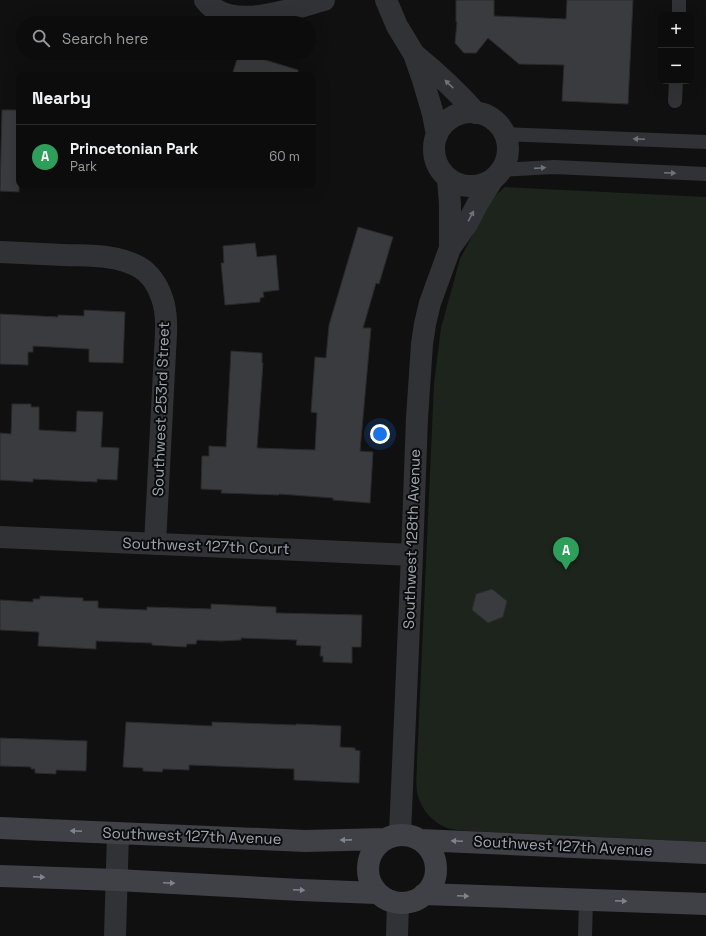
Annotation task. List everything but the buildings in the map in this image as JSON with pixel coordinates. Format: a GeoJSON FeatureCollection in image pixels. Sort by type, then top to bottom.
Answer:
{"type":"FeatureCollection","features":[{"type":"Feature","properties":{"kind":"street"},"geometry":{"type":"LineString","coordinates":[[265,16],[324,0]]}},
{"type":"Feature","properties":{"kind":"street"},"geometry":{"type":"LineString","coordinates":[[386,0],[397,26],[414,54],[433,114],[437,135]]}},
{"type":"Feature","properties":{"kind":"street"},"geometry":{"type":"LineString","coordinates":[[208,3],[220,13],[233,16]]}},
{"type":"Feature","properties":{"kind":"street"},"geometry":{"type":"LineString","coordinates":[[414,54],[437,73],[476,113]]}},
{"type":"Feature","properties":{"kind":"street"},"geometry":{"type":"LineString","coordinates":[[464,113],[476,113],[488,116],[497,124],[504,134],[508,149],[505,164],[497,175],[482,184],[470,186],[459,184],[448,179],[440,170],[435,159],[434,147],[437,135],[443,124],[453,117],[464,113]]}},
{"type":"Feature","properties":{"kind":"street","name":"Southwest 128th Avenue"},"geometry":{"type":"LineString","coordinates":[[402,838],[417,418],[422,344],[430,304],[450,248],[467,224],[478,203],[497,175]]}},
{"type":"Feature","properties":{"kind":"street","name":"Southwest 128th Avenue"},"geometry":{"type":"LineString","coordinates":[[448,179],[450,204],[450,248]]}},
{"type":"Feature","properties":{"kind":"street","name":"Southwest 253rd Street"},"geometry":{"type":"LineString","coordinates":[[0,252],[94,256],[118,259],[139,267],[145,271],[158,287],[165,308],[166,325],[155,544]]}},
{"type":"Feature","properties":{"kind":"street","name":"Southwest 127th Court"},"geometry":{"type":"LineString","coordinates":[[0,537],[412,554]]}},
{"type":"Feature","properties":{"kind":"street","name":"Southwest 127th Avenue"},"geometry":{"type":"LineString","coordinates":[[0,828],[305,841],[402,838],[706,854]]}},
{"type":"Feature","properties":{"kind":"street"},"geometry":{"type":"LineString","coordinates":[[115,936],[118,833]]}},
{"type":"Feature","properties":{"kind":"street"},"geometry":{"type":"LineString","coordinates":[[402,838],[428,846],[433,855],[436,866],[435,877],[431,886],[424,894],[415,900],[405,903],[398,903],[384,898],[376,893],[370,882],[368,870],[369,860],[373,850],[380,842],[402,838]]}},
{"type":"Feature","properties":{"kind":"street"},"geometry":{"type":"LineString","coordinates":[[0,876],[117,880],[376,893]]}},
{"type":"Feature","properties":{"kind":"street"},"geometry":{"type":"LineString","coordinates":[[424,894],[706,904]]}},
{"type":"Feature","properties":{"kind":"street"},"geometry":{"type":"LineString","coordinates":[[397,936],[398,903]]}},
{"type":"Feature","properties":{"kind":"lane"},"geometry":{"type":"LineString","coordinates":[[679,0],[679,12]]}},
{"type":"Feature","properties":{"kind":"lane"},"geometry":{"type":"LineString","coordinates":[[675,101],[676,84]]}},
{"type":"Feature","properties":{"kind":"lane"},"geometry":{"type":"LineString","coordinates":[[504,134],[706,142]]}},
{"type":"Feature","properties":{"kind":"lane"},"geometry":{"type":"LineString","coordinates":[[497,175],[554,167],[706,174]]}},
{"type":"Feature","properties":{"kind":"lane"},"geometry":{"type":"LineString","coordinates":[[585,936],[586,900]]}},
{"type":"Feature","properties":{"kind":"shaded area"},"geometry":{"type":"Polygon","coordinates":[[[505,187],[706,197],[706,842],[452,829],[437,823],[425,811],[418,796],[416,784],[434,384],[441,328],[460,259],[489,204],[505,187]]]}},
{"type":"Feature","properties":{"kind":"place","name":"Princetonian Park"},"geometry":{"type":"Point","coordinates":[566,570]}}]}
